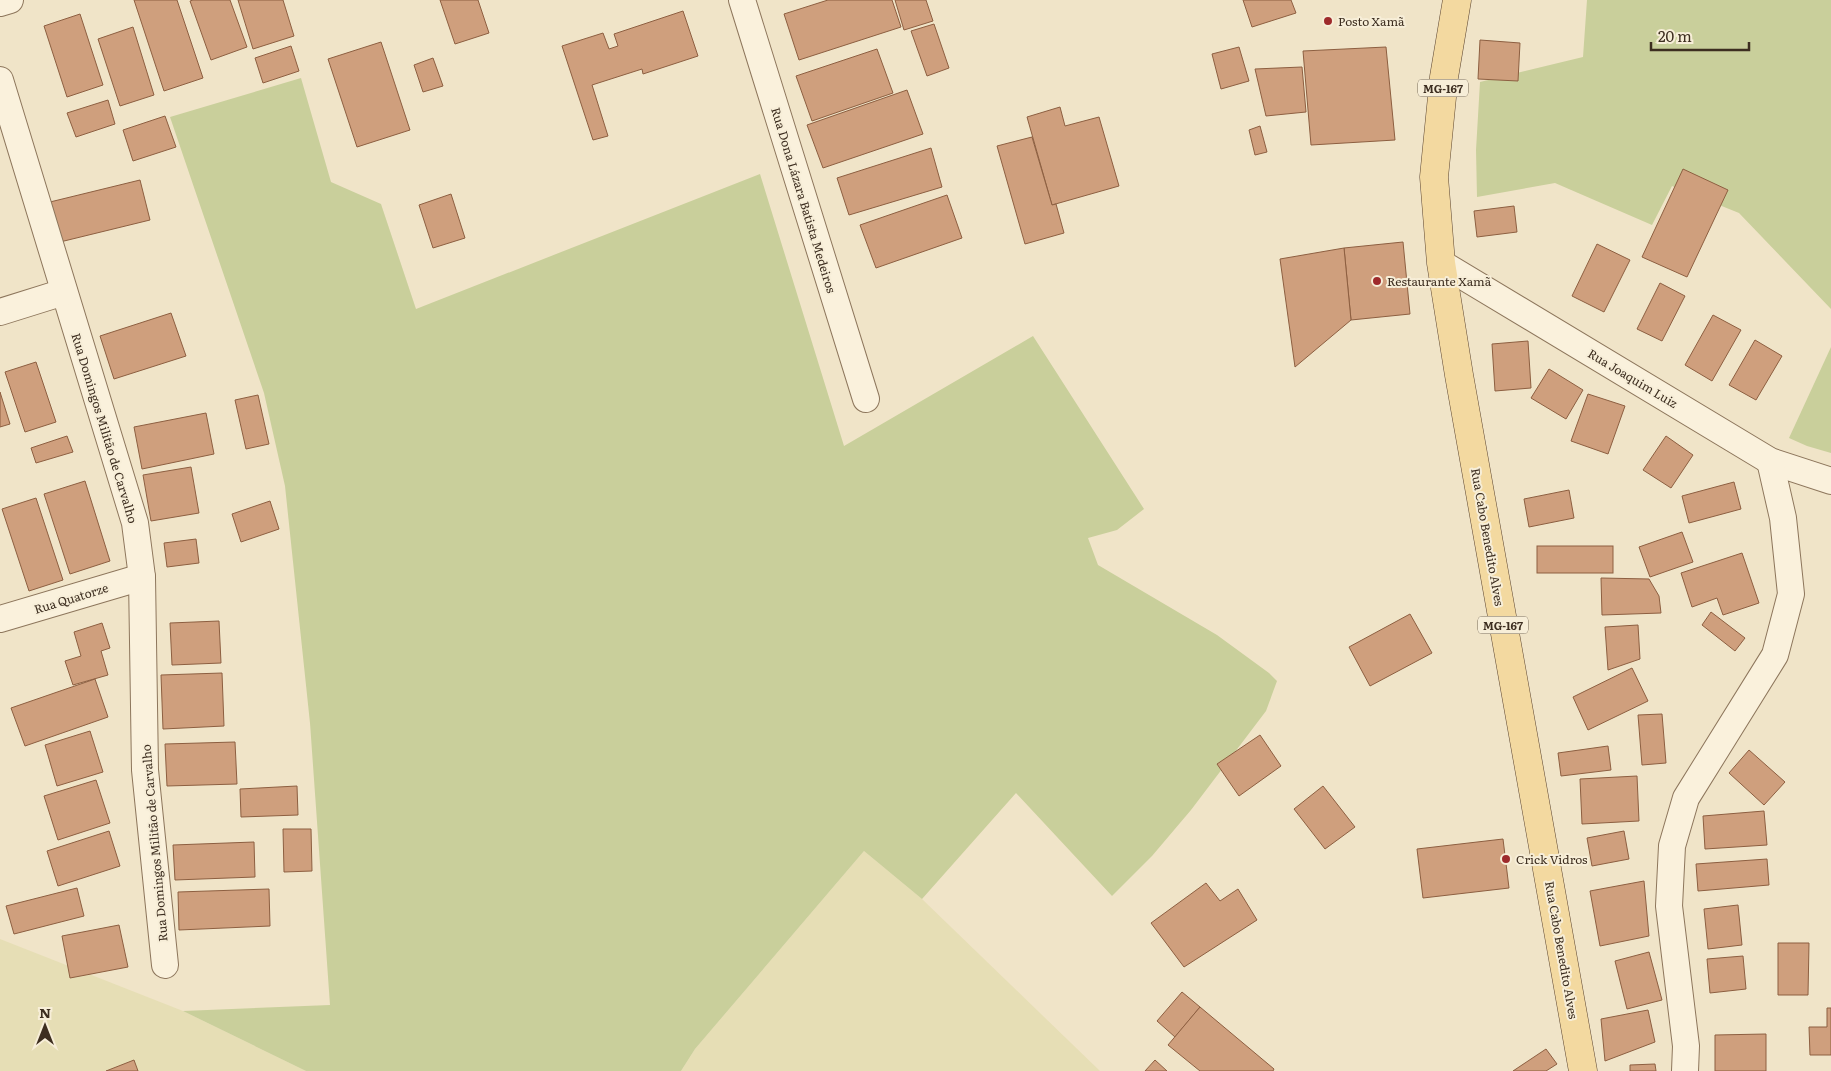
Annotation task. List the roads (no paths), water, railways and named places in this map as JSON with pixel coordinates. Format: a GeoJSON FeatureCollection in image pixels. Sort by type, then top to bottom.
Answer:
{"type":"FeatureCollection","features":[{"type":"Feature","properties":{"kind":"main road","name":"Rua Cabo Benedito Alves"},"geometry":{"type":"LineString","coordinates":[[1457,0],[1444,77],[1434,176],[1441,263],[1459,375],[1584,1071]]}},
{"type":"Feature","properties":{"kind":"street"},"geometry":{"type":"LineString","coordinates":[[0,3],[10,0]]}},
{"type":"Feature","properties":{"kind":"street","name":"Rua Dona Lázara Batista Medeiros"},"geometry":{"type":"LineString","coordinates":[[742,0],[866,399]]}},
{"type":"Feature","properties":{"kind":"street","name":"Rua Domingos Militão de Carvalho"},"geometry":{"type":"LineString","coordinates":[[0,80],[135,523],[142,577],[145,770],[165,965]]}},
{"type":"Feature","properties":{"kind":"street","name":"Rua Joaquim Luiz"},"geometry":{"type":"LineString","coordinates":[[1441,263],[1770,461],[1831,481]]}},
{"type":"Feature","properties":{"kind":"street"},"geometry":{"type":"LineString","coordinates":[[0,312],[64,292]]}},
{"type":"Feature","properties":{"kind":"street"},"geometry":{"type":"LineString","coordinates":[[1684,1071],[1686,1046],[1669,906],[1672,846],[1686,798],[1775,655],[1791,594],[1783,518],[1770,461]]}},
{"type":"Feature","properties":{"kind":"street","name":"Rua Quatorze"},"geometry":{"type":"LineString","coordinates":[[0,619],[142,577]]}},
{"type":"Feature","properties":{"kind":"place","name":"Posto Xamã"},"geometry":{"type":"Point","coordinates":[1328,21]}},
{"type":"Feature","properties":{"kind":"place","name":"Restaurante Xamã"},"geometry":{"type":"Point","coordinates":[1377,281]}},
{"type":"Feature","properties":{"kind":"place","name":"Crick Vidros"},"geometry":{"type":"Point","coordinates":[1506,859]}}]}
